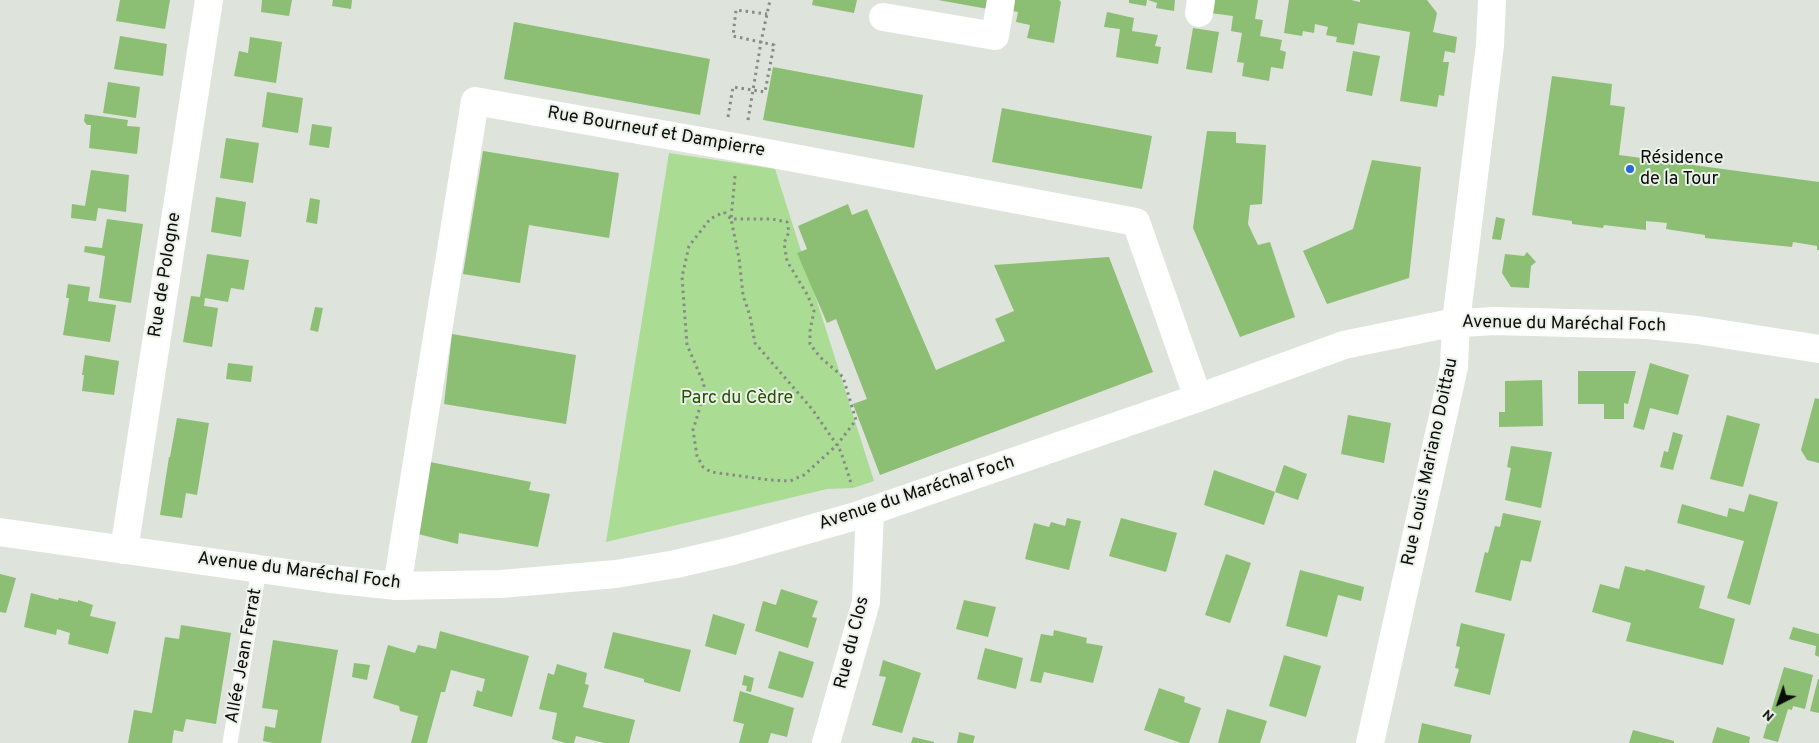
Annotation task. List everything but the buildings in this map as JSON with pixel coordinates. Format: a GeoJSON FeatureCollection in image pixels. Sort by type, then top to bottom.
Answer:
{"type":"FeatureCollection","features":[{"type":"Feature","properties":{"kind":"street","name":"Rue de Pologne"},"geometry":{"type":"LineString","coordinates":[[124,550],[209,0]]}},
{"type":"Feature","properties":{"kind":"street"},"geometry":{"type":"LineString","coordinates":[[884,17],[995,36],[1001,0]]}},
{"type":"Feature","properties":{"kind":"street","name":"Rue Louis Mariano Doittau"},"geometry":{"type":"LineString","coordinates":[[1370,743],[1454,367],[1456,322],[1490,44],[1492,0]]}},
{"type":"Feature","properties":{"kind":"street","name":"Rue Bourneuf et Dampierre"},"geometry":{"type":"LineString","coordinates":[[397,586],[475,101],[746,138],[1136,222],[1198,398]]}},
{"type":"Feature","properties":{"kind":"street","name":"Avenue du Maréchal Foch"},"geometry":{"type":"LineString","coordinates":[[0,532],[330,580],[397,586],[502,584],[616,574],[676,564],[732,551],[863,513],[1198,398],[1344,345],[1456,322],[1494,321],[1648,325],[1819,349]]}},
{"type":"Feature","properties":{"kind":"street","name":"Rue du Clos"},"geometry":{"type":"LineString","coordinates":[[826,743],[866,602],[863,513]]}},
{"type":"Feature","properties":{"kind":"lane","name":"Allée Jean Ferrat"},"geometry":{"type":"LineString","coordinates":[[230,743],[260,569]]}},
{"type":"Feature","properties":{"kind":"path"},"geometry":{"type":"LineString","coordinates":[[770,0],[760,42],[746,138],[735,174],[731,219],[739,258],[743,295],[750,316],[755,343],[812,409],[837,445],[863,513]]}},
{"type":"Feature","properties":{"kind":"path"},"geometry":{"type":"LineString","coordinates":[[746,138],[727,122],[733,87],[765,92],[774,45],[733,36],[736,10],[767,14]]}},
{"type":"Feature","properties":{"kind":"path"},"geometry":{"type":"LineString","coordinates":[[724,212],[731,219],[771,219],[787,222],[789,232],[784,243],[787,261],[808,296],[814,312],[810,331],[810,344],[820,357],[842,377],[856,420],[837,445],[804,475],[790,481],[711,472],[703,467],[697,456],[692,430],[703,397],[704,384],[687,345],[682,276],[689,246],[710,219],[724,212]]}},
{"type":"Feature","properties":{"kind":"green space","name":"Parc du Cèdre"},"geometry":{"type":"Polygon","coordinates":[[[669,153],[775,169],[874,481],[853,488],[827,489],[606,542],[669,153]]]}},
{"type":"Feature","properties":{"kind":"place","name":"Résidence de la Tour"},"geometry":{"type":"Point","coordinates":[1630,169]}}]}
